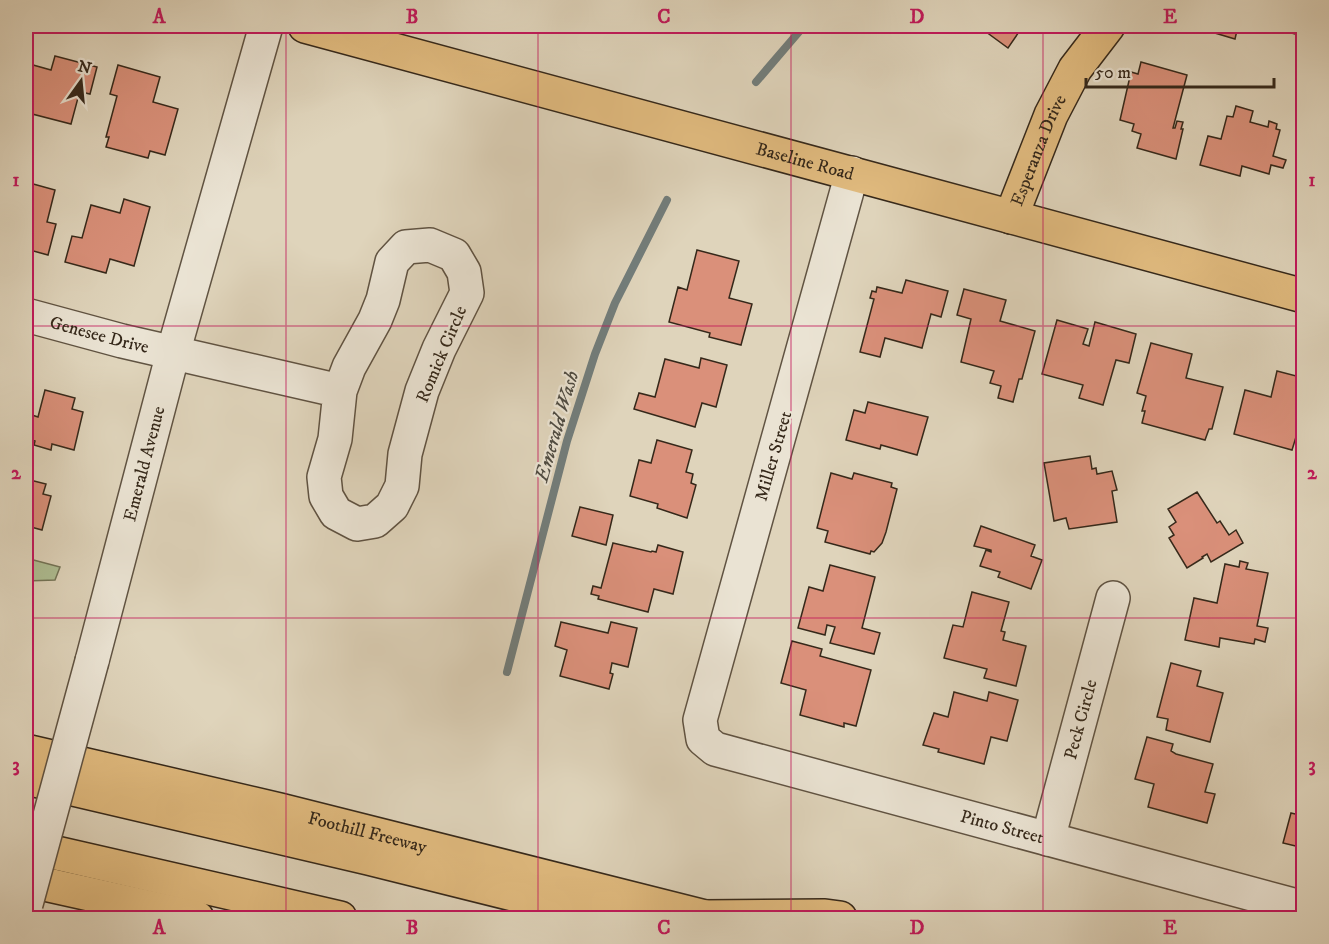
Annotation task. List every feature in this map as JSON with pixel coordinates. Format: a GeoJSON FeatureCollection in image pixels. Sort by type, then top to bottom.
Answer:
{"type":"FeatureCollection","features":[{"type":"Feature","properties":{"kind":"main road","name":"Baseline Road"},"geometry":{"type":"LineString","coordinates":[[304,26],[1304,296]]}},
{"type":"Feature","properties":{"kind":"main road","name":"Esperanza Drive"},"geometry":{"type":"LineString","coordinates":[[1011,217],[1051,115],[1075,69],[1108,26]]}},
{"type":"Feature","properties":{"kind":"main road","name":"Foothill Freeway"},"geometry":{"type":"LineString","coordinates":[[26,751],[280,810],[706,918],[825,915],[840,918]]}},
{"type":"Feature","properties":{"kind":"main road"},"geometry":{"type":"LineString","coordinates":[[26,778],[368,858],[609,918]]}},
{"type":"Feature","properties":{"kind":"main road"},"geometry":{"type":"LineString","coordinates":[[26,846],[340,918]]}},
{"type":"Feature","properties":{"kind":"main road"},"geometry":{"type":"LineString","coordinates":[[26,880],[197,918]]}},
{"type":"Feature","properties":{"kind":"street","name":"Emerald Avenue"},"geometry":{"type":"LineString","coordinates":[[26,904],[173,353],[266,26]]}},
{"type":"Feature","properties":{"kind":"street","name":"Miller Street"},"geometry":{"type":"LineString","coordinates":[[702,739],[700,720],[852,173]]}},
{"type":"Feature","properties":{"kind":"street","name":"Romick Circle"},"geometry":{"type":"LineString","coordinates":[[430,245],[454,255],[464,272],[467,293],[422,391],[405,454],[402,486],[392,506],[375,521],[357,524],[336,513],[326,496],[324,477],[339,419],[340,391],[349,367],[375,320],[383,300],[392,262],[406,247],[430,245]]}},
{"type":"Feature","properties":{"kind":"street","name":"Genesee Drive"},"geometry":{"type":"LineString","coordinates":[[26,315],[173,353]]}},
{"type":"Feature","properties":{"kind":"street"},"geometry":{"type":"LineString","coordinates":[[173,353],[340,391]]}},
{"type":"Feature","properties":{"kind":"street","name":"Peck Circle"},"geometry":{"type":"LineString","coordinates":[[1048,839],[1113,598]]}},
{"type":"Feature","properties":{"kind":"street","name":"Pinto Street"},"geometry":{"type":"LineString","coordinates":[[702,739],[715,749],[1304,908]]}},
{"type":"Feature","properties":{"kind":"green space"},"geometry":{"type":"Polygon","coordinates":[[[26,558],[60,567],[55,580],[26,581],[26,558]]]}},
{"type":"Feature","properties":{"kind":"building"},"geometry":{"type":"Polygon","coordinates":[[[656,26],[682,26],[680,32],[656,26]]]}},
{"type":"Feature","properties":{"kind":"building"},"geometry":{"type":"Polygon","coordinates":[[[978,26],[1023,26],[1008,48],[978,26]]]}},
{"type":"Feature","properties":{"kind":"building"},"geometry":{"type":"Polygon","coordinates":[[[1199,26],[1238,26],[1235,39],[1198,28],[1199,26]]]}},
{"type":"Feature","properties":{"kind":"building"},"geometry":{"type":"Polygon","coordinates":[[[1289,26],[1304,26],[1304,45],[1301,44],[1303,36],[1291,33],[1288,30],[1289,26]]]}},
{"type":"Feature","properties":{"kind":"building"},"geometry":{"type":"Polygon","coordinates":[[[55,56],[97,67],[90,94],[81,92],[81,95],[79,94],[71,124],[32,114],[29,125],[26,125],[26,63],[51,70],[55,56]]]}},
{"type":"Feature","properties":{"kind":"building"},"geometry":{"type":"Polygon","coordinates":[[[1141,62],[1187,75],[1173,128],[1177,121],[1183,122],[1176,159],[1137,148],[1141,134],[1132,131],[1134,124],[1120,120],[1131,72],[1138,74],[1141,62]]]}},
{"type":"Feature","properties":{"kind":"building"},"geometry":{"type":"Polygon","coordinates":[[[118,65],[160,77],[153,102],[178,109],[165,155],[150,151],[148,158],[106,147],[109,137],[106,137],[117,96],[110,94],[118,65]]]}},
{"type":"Feature","properties":{"kind":"building"},"geometry":{"type":"Polygon","coordinates":[[[1236,106],[1253,111],[1250,122],[1268,127],[1269,121],[1277,124],[1276,129],[1280,130],[1273,156],[1286,160],[1283,168],[1271,165],[1269,174],[1242,166],[1240,176],[1200,165],[1208,136],[1221,139],[1227,116],[1233,117],[1236,106]]]}},
{"type":"Feature","properties":{"kind":"building"},"geometry":{"type":"Polygon","coordinates":[[[1304,144],[1304,171],[1297,169],[1304,144]]]}},
{"type":"Feature","properties":{"kind":"building"},"geometry":{"type":"Polygon","coordinates":[[[26,182],[55,190],[47,222],[56,224],[48,255],[26,249],[26,182]]]}},
{"type":"Feature","properties":{"kind":"building"},"geometry":{"type":"Polygon","coordinates":[[[124,199],[150,207],[134,266],[110,259],[106,273],[65,262],[72,236],[82,238],[91,205],[120,213],[124,199]]]}},
{"type":"Feature","properties":{"kind":"building"},"geometry":{"type":"Polygon","coordinates":[[[697,250],[739,261],[729,298],[752,304],[741,345],[709,337],[710,333],[669,322],[678,287],[687,290],[697,250]]]}},
{"type":"Feature","properties":{"kind":"building"},"geometry":{"type":"Polygon","coordinates":[[[906,280],[948,291],[941,317],[931,314],[922,348],[885,338],[880,357],[860,352],[874,299],[870,298],[872,291],[876,292],[877,287],[902,293],[906,280]]]}},
{"type":"Feature","properties":{"kind":"building"},"geometry":{"type":"Polygon","coordinates":[[[964,289],[1006,300],[1000,321],[1035,331],[1013,402],[998,398],[1001,386],[990,383],[994,371],[961,362],[971,319],[957,315],[964,289]]]}},
{"type":"Feature","properties":{"kind":"building"},"geometry":{"type":"Polygon","coordinates":[[[1057,320],[1088,329],[1083,344],[1089,346],[1095,322],[1136,334],[1129,363],[1116,360],[1103,405],[1079,398],[1083,385],[1042,374],[1057,320]]]}},
{"type":"Feature","properties":{"kind":"building"},"geometry":{"type":"Polygon","coordinates":[[[1151,343],[1192,354],[1186,378],[1223,387],[1212,429],[1209,429],[1205,440],[1142,423],[1146,396],[1137,393],[1151,343]]]}},
{"type":"Feature","properties":{"kind":"building"},"geometry":{"type":"Polygon","coordinates":[[[701,358],[727,365],[716,407],[702,403],[695,427],[634,409],[639,393],[655,397],[665,359],[699,368],[701,358]]]}},
{"type":"Feature","properties":{"kind":"building"},"geometry":{"type":"Polygon","coordinates":[[[1277,371],[1304,378],[1304,411],[1292,450],[1234,434],[1245,390],[1271,397],[1277,371]]]}},
{"type":"Feature","properties":{"kind":"building"},"geometry":{"type":"Polygon","coordinates":[[[45,390],[75,398],[72,409],[83,412],[74,450],[52,444],[51,450],[34,445],[35,441],[29,439],[30,442],[26,445],[26,428],[29,428],[32,415],[38,417],[45,390]]]}},
{"type":"Feature","properties":{"kind":"building"},"geometry":{"type":"Polygon","coordinates":[[[868,402],[928,417],[917,455],[881,445],[880,449],[846,440],[854,410],[865,413],[868,402]]]}},
{"type":"Feature","properties":{"kind":"building"},"geometry":{"type":"Polygon","coordinates":[[[657,440],[692,450],[686,472],[693,474],[691,483],[696,485],[687,518],[657,508],[658,504],[630,496],[639,460],[651,463],[657,440]]]}},
{"type":"Feature","properties":{"kind":"building"},"geometry":{"type":"Polygon","coordinates":[[[1090,456],[1092,469],[1096,468],[1097,474],[1112,471],[1117,490],[1112,491],[1117,522],[1069,529],[1066,518],[1054,521],[1044,463],[1090,456]]]}},
{"type":"Feature","properties":{"kind":"building"},"geometry":{"type":"Polygon","coordinates":[[[831,473],[852,479],[854,473],[892,483],[891,487],[897,489],[882,543],[874,552],[871,551],[870,554],[825,542],[828,531],[817,528],[831,473]]]}},
{"type":"Feature","properties":{"kind":"building"},"geometry":{"type":"Polygon","coordinates":[[[26,479],[46,484],[43,494],[51,496],[42,530],[26,523],[26,479]]]}},
{"type":"Feature","properties":{"kind":"building"},"geometry":{"type":"Polygon","coordinates":[[[1197,492],[1217,523],[1220,521],[1229,535],[1236,530],[1243,543],[1211,562],[1207,554],[1187,568],[1169,538],[1174,535],[1169,527],[1176,522],[1168,509],[1197,492]]]}},
{"type":"Feature","properties":{"kind":"building"},"geometry":{"type":"Polygon","coordinates":[[[580,507],[613,515],[606,545],[572,536],[580,507]]]}},
{"type":"Feature","properties":{"kind":"building"},"geometry":{"type":"Polygon","coordinates":[[[981,526],[1035,545],[1031,556],[1042,560],[1031,589],[998,577],[1000,572],[980,566],[986,550],[991,552],[991,550],[974,546],[981,526]]]}},
{"type":"Feature","properties":{"kind":"building"},"geometry":{"type":"Polygon","coordinates":[[[613,543],[651,552],[656,552],[658,545],[683,552],[673,594],[654,589],[648,612],[598,599],[599,596],[591,594],[593,586],[601,588],[613,543]]]}},
{"type":"Feature","properties":{"kind":"building"},"geometry":{"type":"Polygon","coordinates":[[[1240,561],[1248,563],[1246,569],[1268,573],[1257,626],[1268,628],[1265,642],[1255,639],[1254,644],[1220,638],[1219,647],[1185,640],[1194,598],[1217,603],[1225,564],[1239,567],[1240,561]]]}},
{"type":"Feature","properties":{"kind":"building"},"geometry":{"type":"Polygon","coordinates":[[[830,565],[875,577],[862,628],[880,633],[874,654],[830,643],[835,627],[827,625],[825,635],[798,628],[809,587],[823,591],[830,565]]]}},
{"type":"Feature","properties":{"kind":"building"},"geometry":{"type":"Polygon","coordinates":[[[972,592],[1009,602],[1001,631],[1005,632],[1003,640],[1026,646],[1016,686],[984,678],[987,669],[944,658],[953,625],[963,627],[972,592]]]}},
{"type":"Feature","properties":{"kind":"building"},"geometry":{"type":"Polygon","coordinates":[[[561,622],[608,633],[611,622],[637,628],[628,667],[612,663],[610,673],[613,674],[609,689],[560,676],[567,650],[555,646],[561,622]]]}},
{"type":"Feature","properties":{"kind":"building"},"geometry":{"type":"Polygon","coordinates":[[[792,641],[822,649],[820,656],[871,670],[856,726],[844,723],[844,727],[800,715],[806,690],[781,683],[792,641]]]}},
{"type":"Feature","properties":{"kind":"building"},"geometry":{"type":"Polygon","coordinates":[[[1171,663],[1201,671],[1197,686],[1223,693],[1210,742],[1166,730],[1168,719],[1157,717],[1171,663]]]}},
{"type":"Feature","properties":{"kind":"building"},"geometry":{"type":"Polygon","coordinates":[[[954,692],[987,701],[989,692],[1018,700],[1007,741],[991,737],[984,764],[938,752],[939,749],[923,745],[934,713],[948,717],[954,692]]]}},
{"type":"Feature","properties":{"kind":"building"},"geometry":{"type":"Polygon","coordinates":[[[1147,737],[1173,744],[1171,751],[1176,754],[1213,764],[1205,792],[1215,794],[1207,823],[1148,807],[1154,784],[1135,779],[1147,737]]]}},
{"type":"Feature","properties":{"kind":"building"},"geometry":{"type":"Polygon","coordinates":[[[1291,813],[1304,816],[1304,848],[1283,843],[1291,813]]]}},
{"type":"Feature","properties":{"kind":"waterway","name":"Emerald Wash"},"geometry":{"type":"LineString","coordinates":[[756,82],[804,26]]}},
{"type":"Feature","properties":{"kind":"waterway","name":"Emerald Wash"},"geometry":{"type":"LineString","coordinates":[[507,672],[567,441],[595,354],[615,303],[667,200]]}}]}
